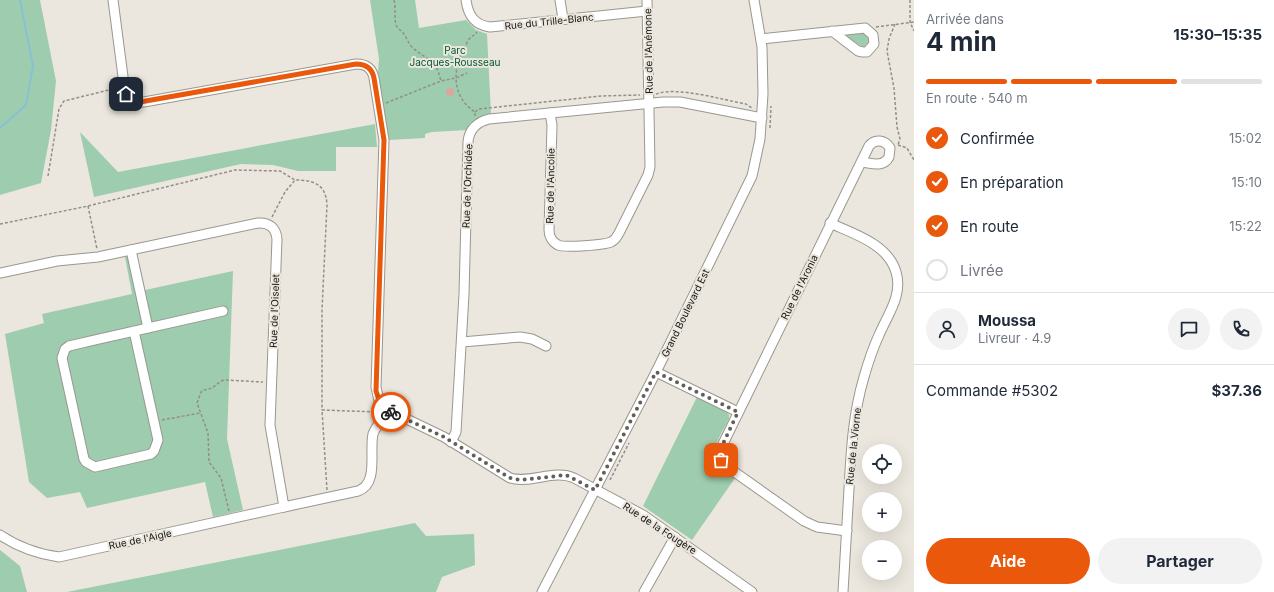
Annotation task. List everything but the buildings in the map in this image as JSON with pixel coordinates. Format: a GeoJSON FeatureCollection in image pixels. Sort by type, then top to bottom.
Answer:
{"type":"FeatureCollection","features":[{"type":"Feature","properties":{"kind":"street"},"geometry":{"type":"LineString","coordinates":[[113,0],[124,86],[129,98],[140,102],[358,64],[368,67],[372,72],[378,105]]}},
{"type":"Feature","properties":{"kind":"street","name":"Rue du Trille-Blanc"},"geometry":{"type":"LineString","coordinates":[[466,0],[472,17],[484,26],[493,27],[647,11]]}},
{"type":"Feature","properties":{"kind":"street"},"geometry":{"type":"LineString","coordinates":[[560,0],[563,19]]}},
{"type":"Feature","properties":{"kind":"street","name":"Rue de l'Anémone"},"geometry":{"type":"LineString","coordinates":[[647,0],[649,103]]}},
{"type":"Feature","properties":{"kind":"street","name":"Grand Boulevard Est"},"geometry":{"type":"LineString","coordinates":[[542,592],[656,372],[748,186],[757,157],[762,118],[761,39],[754,0]]}},
{"type":"Feature","properties":{"kind":"street"},"geometry":{"type":"LineString","coordinates":[[761,39],[832,31]]}},
{"type":"Feature","properties":{"kind":"street","name":"Rue de l'Orchidée"},"geometry":{"type":"LineString","coordinates":[[451,442],[456,432],[462,342],[468,142],[470,133],[475,126],[486,120],[649,103],[680,102],[762,118]]}},
{"type":"Feature","properties":{"kind":"street","name":"Rue de l'Ancolie"},"geometry":{"type":"LineString","coordinates":[[550,113],[552,125],[549,230],[551,237],[556,244],[564,246],[605,243],[612,241],[618,236],[650,170],[649,103]]}},
{"type":"Feature","properties":{"kind":"street","name":"Rue de la Fougère"},"geometry":{"type":"LineString","coordinates":[[378,105],[384,140],[376,391],[380,403],[390,411],[451,442],[510,478],[520,480],[566,475],[637,511],[752,592]]}},
{"type":"Feature","properties":{"kind":"street","name":"Rue de l'Aronia"},"geometry":{"type":"LineString","coordinates":[[847,531],[816,527],[806,523],[724,464],[720,458],[720,450],[869,146],[873,142],[882,141],[894,146]]}},
{"type":"Feature","properties":{"kind":"street"},"geometry":{"type":"LineString","coordinates":[[861,162],[879,164],[884,163],[890,157],[894,146]]}},
{"type":"Feature","properties":{"kind":"street"},"geometry":{"type":"LineString","coordinates":[[0,273],[57,261],[98,257],[258,223],[268,224]]}},
{"type":"Feature","properties":{"kind":"street","name":"Rue de la Viorne"},"geometry":{"type":"LineString","coordinates":[[830,223],[884,251],[894,266],[898,283],[895,301],[879,334],[868,364],[858,399],[852,441],[842,592]]}},
{"type":"Feature","properties":{"kind":"street","name":"Rue de l'Oiselet"},"geometry":{"type":"LineString","coordinates":[[268,224],[274,229],[277,239],[270,436],[284,507]]}},
{"type":"Feature","properties":{"kind":"street"},"geometry":{"type":"LineString","coordinates":[[130,250],[148,328]]}},
{"type":"Feature","properties":{"kind":"street"},"geometry":{"type":"LineString","coordinates":[[134,331],[158,440],[154,451],[151,454],[95,467],[86,462],[84,459],[62,353],[69,346],[134,331],[223,311]]}},
{"type":"Feature","properties":{"kind":"street"},"geometry":{"type":"LineString","coordinates":[[462,342],[520,337],[532,339],[546,346]]}},
{"type":"Feature","properties":{"kind":"street"},"geometry":{"type":"LineString","coordinates":[[656,372],[738,412]]}},
{"type":"Feature","properties":{"kind":"street"},"geometry":{"type":"LineString","coordinates":[[284,507],[360,490],[368,484],[374,433],[378,425],[390,411]]}},
{"type":"Feature","properties":{"kind":"street","name":"Rue de l'Aigle"},"geometry":{"type":"LineString","coordinates":[[0,535],[14,545],[48,556],[59,557],[284,507]]}},
{"type":"Feature","properties":{"kind":"street"},"geometry":{"type":"LineString","coordinates":[[644,592],[674,537]]}},
{"type":"Feature","properties":{"kind":"path"},"geometry":{"type":"LineString","coordinates":[[394,0],[396,23],[398,27],[405,35],[412,48],[434,63],[440,81]]}},
{"type":"Feature","properties":{"kind":"path"},"geometry":{"type":"LineString","coordinates":[[910,0],[910,22],[914,32]]}},
{"type":"Feature","properties":{"kind":"path"},"geometry":{"type":"LineString","coordinates":[[872,27],[914,22]]}},
{"type":"Feature","properties":{"kind":"path"},"geometry":{"type":"LineString","coordinates":[[894,146],[900,139],[897,127],[894,88],[887,51],[889,39],[895,24]]}},
{"type":"Feature","properties":{"kind":"path"},"geometry":{"type":"LineString","coordinates":[[476,119],[475,112],[467,106],[461,98],[457,89],[456,78],[457,64],[460,56],[469,39],[479,30]]}},
{"type":"Feature","properties":{"kind":"path"},"geometry":{"type":"LineString","coordinates":[[378,105],[440,81],[456,78],[467,73]]}},
{"type":"Feature","properties":{"kind":"path"},"geometry":{"type":"LineString","coordinates":[[48,176],[59,109],[64,101],[124,86]]}},
{"type":"Feature","properties":{"kind":"path"},"geometry":{"type":"LineString","coordinates":[[657,94],[687,92],[746,104],[752,108]]}},
{"type":"Feature","properties":{"kind":"path"},"geometry":{"type":"LineString","coordinates":[[475,112],[479,109],[600,96],[633,94],[642,95]]}},
{"type":"Feature","properties":{"kind":"path"},"geometry":{"type":"LineString","coordinates":[[894,146],[907,148],[914,160]]}},
{"type":"Feature","properties":{"kind":"path"},"geometry":{"type":"LineString","coordinates":[[0,224],[88,206],[235,170],[280,171],[295,180],[304,180],[317,184],[324,190],[327,198],[322,310],[322,410],[328,498]]}},
{"type":"Feature","properties":{"kind":"path"},"geometry":{"type":"LineString","coordinates":[[268,224],[285,192],[295,180]]}},
{"type":"Feature","properties":{"kind":"path"},"geometry":{"type":"LineString","coordinates":[[88,206],[98,257]]}},
{"type":"Feature","properties":{"kind":"path"},"geometry":{"type":"LineString","coordinates":[[231,519],[221,478],[209,462],[209,440],[197,403],[201,392],[212,389],[221,381],[271,383]]}},
{"type":"Feature","properties":{"kind":"path"},"geometry":{"type":"LineString","coordinates":[[322,410],[390,411]]}},
{"type":"Feature","properties":{"kind":"path"},"geometry":{"type":"LineString","coordinates":[[154,421],[200,413]]}},
{"type":"Feature","properties":{"kind":"green space"},"geometry":{"type":"Polygon","coordinates":[[[0,0],[40,0],[56,81],[51,130],[41,183],[0,195],[0,0]]]}},
{"type":"Feature","properties":{"kind":"green space","name":"Parc Jacques-Rousseau"},"geometry":{"type":"Polygon","coordinates":[[[370,0],[415,0],[419,28],[466,20],[476,30],[487,34],[491,114],[470,123],[467,130],[432,132],[425,134],[425,138],[389,140],[378,73],[379,59],[370,0]]]}},
{"type":"Feature","properties":{"kind":"green space"},"geometry":{"type":"Polygon","coordinates":[[[863,32],[869,39],[868,43],[864,47],[844,35],[863,32]]]}},
{"type":"Feature","properties":{"kind":"green space"},"geometry":{"type":"Polygon","coordinates":[[[375,124],[377,147],[336,147],[336,171],[298,171],[273,165],[241,164],[94,197],[80,132],[118,172],[375,124]]]}},
{"type":"Feature","properties":{"kind":"green space"},"geometry":{"type":"Polygon","coordinates":[[[137,254],[145,290],[233,271],[227,439],[243,510],[213,517],[205,482],[87,508],[80,492],[47,498],[29,482],[5,334],[44,323],[42,314],[132,294],[125,257],[137,254]]]}},
{"type":"Feature","properties":{"kind":"green space"},"geometry":{"type":"Polygon","coordinates":[[[697,397],[726,411],[729,415],[729,419],[719,437],[715,451],[719,464],[735,478],[692,540],[643,506],[697,397]]]}},
{"type":"Feature","properties":{"kind":"green space"},"geometry":{"type":"Polygon","coordinates":[[[415,523],[426,536],[474,534],[475,565],[442,577],[436,592],[67,592],[415,523]]]}},
{"type":"Feature","properties":{"kind":"green space"},"geometry":{"type":"Polygon","coordinates":[[[0,550],[20,566],[27,592],[0,592],[0,550]]]}},
{"type":"Feature","properties":{"kind":"waterway"},"geometry":{"type":"LineString","coordinates":[[0,128],[26,105],[33,66],[20,0]]}},
{"type":"Feature","properties":{"kind":"way so far"},"geometry":{"type":"LineString","coordinates":[[391,412],[444,437],[510,478],[520,480],[566,475],[571,476],[595,490],[656,372],[738,412],[721,448],[721,460]]}},
{"type":"Feature","properties":{"kind":"route"},"geometry":{"type":"LineString","coordinates":[[126,94],[131,100],[140,102],[356,64],[363,64],[370,68],[374,78],[384,140],[376,395],[380,403],[391,412]]}}]}
